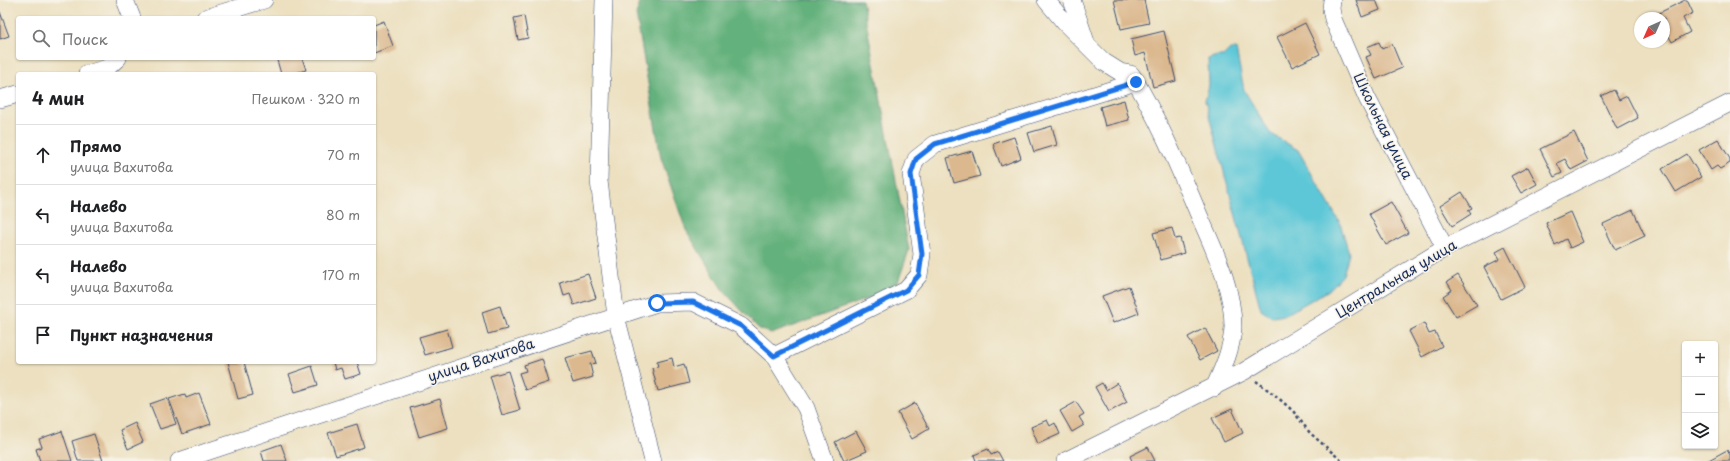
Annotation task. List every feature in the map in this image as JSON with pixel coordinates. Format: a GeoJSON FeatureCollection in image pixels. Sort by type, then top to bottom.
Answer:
{"type":"FeatureCollection","features":[{"type":"Feature","properties":{"kind":"street"},"geometry":{"type":"LineString","coordinates":[[125,0],[131,16]]}},
{"type":"Feature","properties":{"kind":"street"},"geometry":{"type":"LineString","coordinates":[[212,16],[264,0]]}},
{"type":"Feature","properties":{"kind":"street"},"geometry":{"type":"LineString","coordinates":[[604,0],[601,55],[599,181],[616,316],[653,461]]}},
{"type":"Feature","properties":{"kind":"street"},"geometry":{"type":"LineString","coordinates":[[1046,0],[1065,23],[1086,42],[1104,62],[1120,72],[1131,74],[1179,167],[1218,259],[1230,292],[1233,327],[1230,349],[1214,388]]}},
{"type":"Feature","properties":{"kind":"street"},"geometry":{"type":"LineString","coordinates":[[1072,0],[1086,42]]}},
{"type":"Feature","properties":{"kind":"street","name":"Школьная улица"},"geometry":{"type":"LineString","coordinates":[[1332,0],[1331,9],[1333,19],[1367,98],[1445,248]]}},
{"type":"Feature","properties":{"kind":"street"},"geometry":{"type":"LineString","coordinates":[[94,72],[107,68],[116,60]]}},
{"type":"Feature","properties":{"kind":"street"},"geometry":{"type":"LineString","coordinates":[[774,356],[906,290],[919,275],[922,254],[911,174],[916,159],[935,144],[1136,82]]}},
{"type":"Feature","properties":{"kind":"street"},"geometry":{"type":"LineString","coordinates":[[0,99],[16,95]]}},
{"type":"Feature","properties":{"kind":"street","name":"Центральная улица"},"geometry":{"type":"LineString","coordinates":[[1065,461],[1214,388],[1243,372],[1445,248],[1730,103]]}},
{"type":"Feature","properties":{"kind":"street","name":"улица Вахитова"},"geometry":{"type":"LineString","coordinates":[[179,461],[200,457],[657,303],[693,302],[741,326],[774,356],[806,408],[825,461]]}},
{"type":"Feature","properties":{"kind":"street"},"geometry":{"type":"LineString","coordinates":[[1230,349],[1243,372]]}},
{"type":"Feature","properties":{"kind":"path"},"geometry":{"type":"LineString","coordinates":[[1243,372],[1275,395],[1293,411],[1310,433],[1342,461]]}},
{"type":"Feature","properties":{"kind":"green space"},"geometry":{"type":"Polygon","coordinates":[[[641,0],[862,0],[909,250],[898,282],[878,295],[771,334],[758,328],[722,289],[686,230],[661,158],[636,14],[641,0]]]}},
{"type":"Feature","properties":{"kind":"water"},"geometry":{"type":"Polygon","coordinates":[[[1230,49],[1236,49],[1244,90],[1270,133],[1298,150],[1340,223],[1349,253],[1343,275],[1329,290],[1285,315],[1272,317],[1261,310],[1205,101],[1209,85],[1208,59],[1223,56],[1230,49]]]}},
{"type":"Feature","properties":{"kind":"building"},"geometry":{"type":"Polygon","coordinates":[[[1114,0],[1144,0],[1149,23],[1121,29],[1114,0]]]}},
{"type":"Feature","properties":{"kind":"building"},"geometry":{"type":"Polygon","coordinates":[[[1356,0],[1376,0],[1380,10],[1362,17],[1356,0]]]}},
{"type":"Feature","properties":{"kind":"building"},"geometry":{"type":"Polygon","coordinates":[[[1687,0],[1693,13],[1683,18],[1690,32],[1672,42],[1670,38],[1670,12],[1661,12],[1687,0]]]}},
{"type":"Feature","properties":{"kind":"building"},"geometry":{"type":"Polygon","coordinates":[[[0,12],[9,36],[0,39],[0,12]]]}},
{"type":"Feature","properties":{"kind":"building"},"geometry":{"type":"Polygon","coordinates":[[[524,16],[528,38],[518,40],[514,18],[524,16]]]}},
{"type":"Feature","properties":{"kind":"building"},"geometry":{"type":"Polygon","coordinates":[[[384,21],[393,46],[376,52],[376,24],[384,21]]]}},
{"type":"Feature","properties":{"kind":"building"},"geometry":{"type":"Polygon","coordinates":[[[1305,23],[1320,54],[1292,67],[1277,37],[1305,23]]]}},
{"type":"Feature","properties":{"kind":"building"},"geometry":{"type":"Polygon","coordinates":[[[1164,31],[1176,81],[1153,87],[1145,53],[1135,56],[1131,39],[1164,31]]]}},
{"type":"Feature","properties":{"kind":"building"},"geometry":{"type":"Polygon","coordinates":[[[1379,42],[1382,49],[1392,44],[1402,68],[1376,79],[1366,57],[1371,55],[1367,47],[1379,42]]]}},
{"type":"Feature","properties":{"kind":"building"},"geometry":{"type":"Polygon","coordinates":[[[277,60],[303,60],[306,70],[299,72],[280,72],[277,60]]]}},
{"type":"Feature","properties":{"kind":"building"},"geometry":{"type":"Polygon","coordinates":[[[1614,90],[1619,100],[1627,96],[1638,118],[1617,129],[1601,96],[1614,90]]]}},
{"type":"Feature","properties":{"kind":"building"},"geometry":{"type":"Polygon","coordinates":[[[1124,100],[1129,120],[1105,126],[1100,107],[1124,100]]]}},
{"type":"Feature","properties":{"kind":"building"},"geometry":{"type":"Polygon","coordinates":[[[1052,126],[1057,145],[1034,152],[1028,133],[1052,126]]]}},
{"type":"Feature","properties":{"kind":"building"},"geometry":{"type":"Polygon","coordinates":[[[1574,132],[1588,161],[1571,170],[1565,159],[1557,163],[1562,173],[1554,177],[1540,149],[1574,132]]]}},
{"type":"Feature","properties":{"kind":"building"},"geometry":{"type":"Polygon","coordinates":[[[1014,137],[1021,158],[1001,166],[993,144],[1014,137]]]}},
{"type":"Feature","properties":{"kind":"building"},"geometry":{"type":"Polygon","coordinates":[[[1718,139],[1730,159],[1730,163],[1720,169],[1717,166],[1711,170],[1699,150],[1718,139]]]}},
{"type":"Feature","properties":{"kind":"building"},"geometry":{"type":"Polygon","coordinates":[[[972,151],[980,176],[954,183],[947,158],[972,151]]]}},
{"type":"Feature","properties":{"kind":"building"},"geometry":{"type":"Polygon","coordinates":[[[1687,154],[1701,177],[1676,192],[1662,169],[1687,154]]]}},
{"type":"Feature","properties":{"kind":"building"},"geometry":{"type":"Polygon","coordinates":[[[1528,167],[1537,184],[1521,193],[1511,176],[1528,167]]]}},
{"type":"Feature","properties":{"kind":"building"},"geometry":{"type":"Polygon","coordinates":[[[1462,192],[1472,208],[1468,210],[1471,214],[1452,226],[1440,206],[1462,192]]]}},
{"type":"Feature","properties":{"kind":"building"},"geometry":{"type":"Polygon","coordinates":[[[1391,202],[1408,233],[1386,245],[1369,214],[1391,202]]]}},
{"type":"Feature","properties":{"kind":"building"},"geometry":{"type":"Polygon","coordinates":[[[1633,210],[1645,236],[1615,250],[1603,224],[1633,210]]]}},
{"type":"Feature","properties":{"kind":"building"},"geometry":{"type":"Polygon","coordinates":[[[1570,212],[1583,242],[1570,248],[1566,239],[1555,245],[1546,223],[1570,212]]]}},
{"type":"Feature","properties":{"kind":"building"},"geometry":{"type":"Polygon","coordinates":[[[1172,228],[1175,239],[1180,238],[1184,253],[1161,260],[1153,233],[1172,228]]]}},
{"type":"Feature","properties":{"kind":"building"},"geometry":{"type":"Polygon","coordinates":[[[1505,247],[1525,287],[1501,299],[1484,267],[1500,259],[1496,252],[1505,247]]]}},
{"type":"Feature","properties":{"kind":"building"},"geometry":{"type":"Polygon","coordinates":[[[588,274],[596,298],[574,305],[570,294],[564,296],[560,283],[588,274]]]}},
{"type":"Feature","properties":{"kind":"building"},"geometry":{"type":"Polygon","coordinates":[[[1458,275],[1477,305],[1456,317],[1443,296],[1452,290],[1447,282],[1458,275]]]}},
{"type":"Feature","properties":{"kind":"building"},"geometry":{"type":"Polygon","coordinates":[[[1129,286],[1139,313],[1113,323],[1102,296],[1129,286]]]}},
{"type":"Feature","properties":{"kind":"building"},"geometry":{"type":"Polygon","coordinates":[[[500,306],[507,329],[488,334],[482,312],[500,306]]]}},
{"type":"Feature","properties":{"kind":"building"},"geometry":{"type":"Polygon","coordinates":[[[1424,323],[1429,334],[1435,332],[1442,346],[1422,357],[1409,331],[1424,323]]]}},
{"type":"Feature","properties":{"kind":"building"},"geometry":{"type":"Polygon","coordinates":[[[1205,328],[1217,351],[1200,360],[1188,337],[1205,328]]]}},
{"type":"Feature","properties":{"kind":"building"},"geometry":{"type":"Polygon","coordinates":[[[447,329],[452,347],[425,355],[419,337],[447,329]]]}},
{"type":"Feature","properties":{"kind":"building"},"geometry":{"type":"Polygon","coordinates":[[[592,351],[596,363],[590,364],[593,377],[573,383],[565,358],[592,351]]]}},
{"type":"Feature","properties":{"kind":"building"},"geometry":{"type":"Polygon","coordinates":[[[672,358],[674,367],[684,364],[689,383],[658,391],[652,368],[658,367],[657,362],[672,358]]]}},
{"type":"Feature","properties":{"kind":"building"},"geometry":{"type":"Polygon","coordinates":[[[542,359],[549,382],[525,390],[519,373],[526,371],[524,365],[542,359]]]}},
{"type":"Feature","properties":{"kind":"building"},"geometry":{"type":"Polygon","coordinates":[[[229,364],[245,364],[253,395],[238,399],[229,364]]]}},
{"type":"Feature","properties":{"kind":"building"},"geometry":{"type":"Polygon","coordinates":[[[334,364],[358,364],[361,374],[345,379],[341,368],[335,370],[334,364]]]}},
{"type":"Feature","properties":{"kind":"building"},"geometry":{"type":"Polygon","coordinates":[[[312,366],[318,385],[295,392],[289,374],[312,366]]]}},
{"type":"Feature","properties":{"kind":"building"},"geometry":{"type":"Polygon","coordinates":[[[508,371],[520,410],[502,415],[490,376],[508,371]]]}},
{"type":"Feature","properties":{"kind":"building"},"geometry":{"type":"Polygon","coordinates":[[[1102,383],[1106,390],[1117,383],[1127,402],[1109,412],[1095,387],[1102,383]]]}},
{"type":"Feature","properties":{"kind":"building"},"geometry":{"type":"Polygon","coordinates":[[[199,393],[211,424],[182,434],[169,399],[185,394],[186,398],[199,393]]]}},
{"type":"Feature","properties":{"kind":"building"},"geometry":{"type":"Polygon","coordinates":[[[167,398],[176,424],[160,429],[150,404],[167,398]]]}},
{"type":"Feature","properties":{"kind":"building"},"geometry":{"type":"Polygon","coordinates":[[[440,399],[448,428],[419,437],[410,408],[440,399]]]}},
{"type":"Feature","properties":{"kind":"building"},"geometry":{"type":"Polygon","coordinates":[[[1076,402],[1084,414],[1079,417],[1084,425],[1072,432],[1060,411],[1076,402]]]}},
{"type":"Feature","properties":{"kind":"building"},"geometry":{"type":"Polygon","coordinates":[[[915,403],[929,429],[912,439],[898,413],[915,403]]]}},
{"type":"Feature","properties":{"kind":"building"},"geometry":{"type":"Polygon","coordinates":[[[1232,409],[1243,433],[1224,442],[1212,418],[1232,409]]]}},
{"type":"Feature","properties":{"kind":"building"},"geometry":{"type":"Polygon","coordinates":[[[1047,420],[1050,426],[1055,423],[1060,434],[1038,444],[1031,427],[1047,420]]]}},
{"type":"Feature","properties":{"kind":"building"},"geometry":{"type":"Polygon","coordinates":[[[135,423],[143,442],[128,449],[120,430],[135,423]]]}},
{"type":"Feature","properties":{"kind":"building"},"geometry":{"type":"Polygon","coordinates":[[[357,424],[364,447],[336,456],[328,433],[357,424]]]}},
{"type":"Feature","properties":{"kind":"building"},"geometry":{"type":"Polygon","coordinates":[[[62,431],[72,461],[40,461],[36,449],[42,447],[39,439],[62,431]]]}},
{"type":"Feature","properties":{"kind":"building"},"geometry":{"type":"Polygon","coordinates":[[[856,431],[867,451],[844,461],[835,442],[856,431]]]}},
{"type":"Feature","properties":{"kind":"building"},"geometry":{"type":"Polygon","coordinates":[[[94,434],[103,461],[78,461],[72,441],[94,434]]]}},
{"type":"Feature","properties":{"kind":"building"},"geometry":{"type":"Polygon","coordinates":[[[281,444],[287,461],[264,461],[261,451],[281,444]]]}},
{"type":"Feature","properties":{"kind":"building"},"geometry":{"type":"Polygon","coordinates":[[[1148,447],[1155,461],[1132,461],[1130,456],[1148,447]]]}},
{"type":"Feature","properties":{"kind":"building"},"geometry":{"type":"Polygon","coordinates":[[[988,449],[991,455],[998,452],[1003,461],[976,461],[974,455],[988,449]]]}},
{"type":"Feature","properties":{"kind":"building"},"geometry":{"type":"Polygon","coordinates":[[[1727,450],[1730,455],[1730,461],[1707,461],[1727,450]]]}},
{"type":"Feature","properties":{"kind":"route"},"geometry":{"type":"LineString","coordinates":[[657,303],[693,302],[741,326],[774,356],[906,290],[919,275],[922,254],[911,174],[916,159],[935,144],[1136,82]]}}]}
